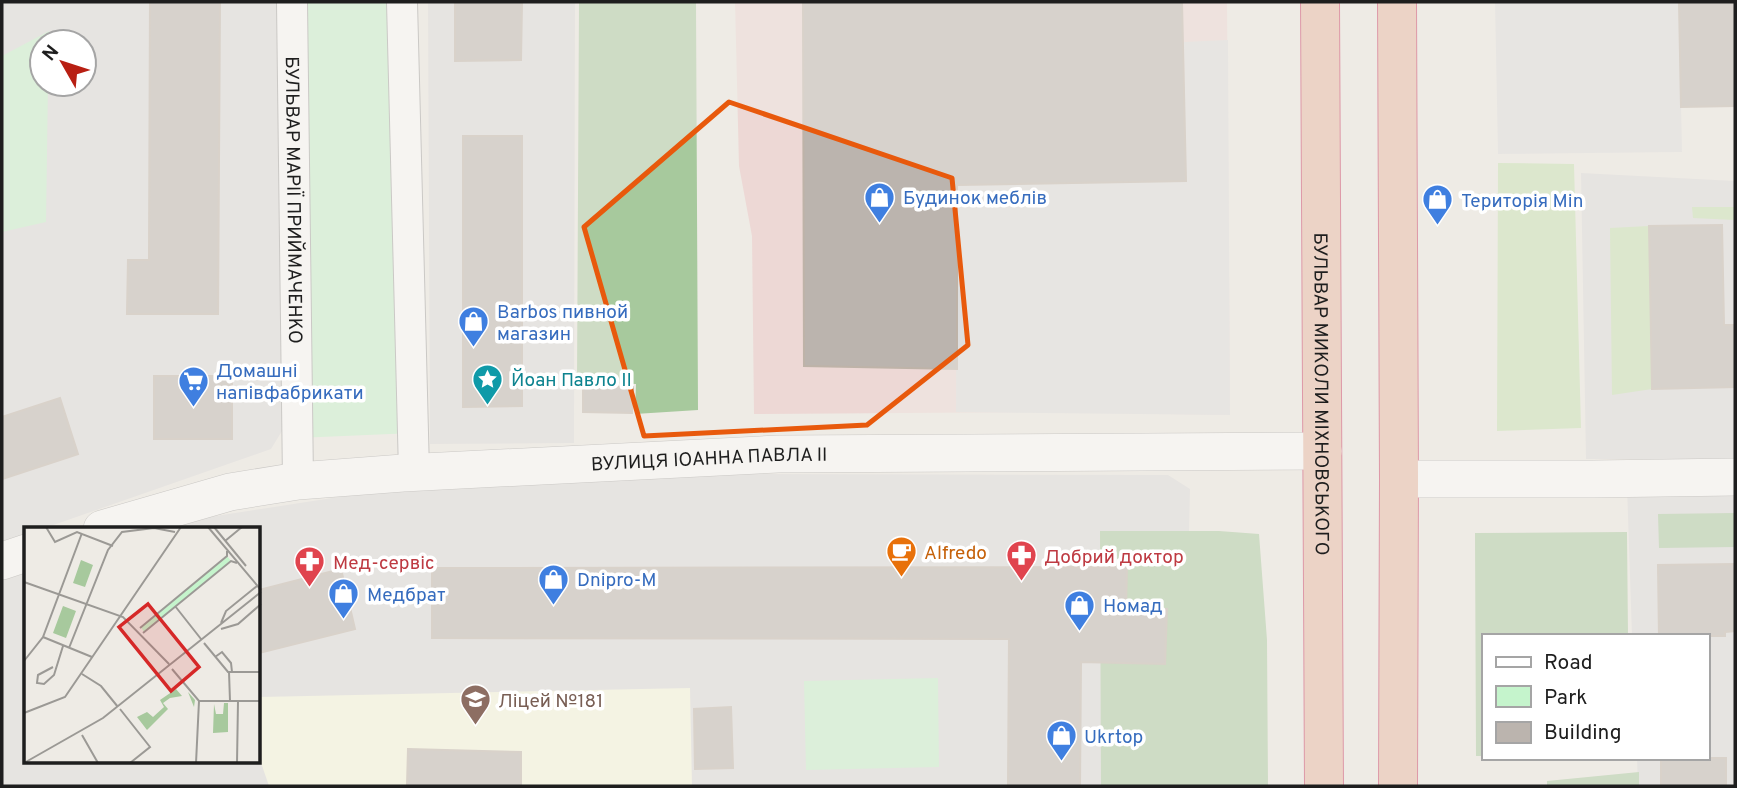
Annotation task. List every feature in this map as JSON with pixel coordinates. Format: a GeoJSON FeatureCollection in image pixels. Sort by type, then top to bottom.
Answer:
{"type":"FeatureCollection","features":[{"type":"Feature","properties":{"kind":"highway","name":"БУЛЬВАР МИКОЛИ МІХНОВСЬКОГО"},"geometry":{"type":"LineString","coordinates":[[1320,2],[1325,786]]}},
{"type":"Feature","properties":{"kind":"highway"},"geometry":{"type":"LineString","coordinates":[[1397,2],[1398,786]]}},
{"type":"Feature","properties":{"kind":"street","name":"БУЛЬВАР МАРІЇ ПРИЙМАЧЕНКО"},"geometry":{"type":"LineString","coordinates":[[292,2],[298,481]]}},
{"type":"Feature","properties":{"kind":"street"},"geometry":{"type":"LineString","coordinates":[[402,2],[414,472]]}},
{"type":"Feature","properties":{"kind":"street","name":"ВУЛИЦЯ ІОАННА ПАВЛА II"},"geometry":{"type":"LineString","coordinates":[[109,527],[230,492],[298,481],[414,472],[778,454],[1323,451]]}},
{"type":"Feature","properties":{"kind":"street"},"geometry":{"type":"LineString","coordinates":[[1399,479],[1735,477]]}},
{"type":"Feature","properties":{"kind":"street"},"geometry":{"type":"LineString","coordinates":[[2,561],[24,554]]}},
{"type":"Feature","properties":{"kind":"highlighted area"},"geometry":{"type":"Polygon","coordinates":[[[729,102],[952,178],[968,345],[867,425],[644,436],[584,227],[729,102]]]}},
{"type":"Feature","properties":{"kind":"shaded area"},"geometry":{"type":"Polygon","coordinates":[[[2,2],[278,2],[282,431],[271,449],[48,527],[24,527],[24,535],[2,543],[2,2]]]}},
{"type":"Feature","properties":{"kind":"shaded area"},"geometry":{"type":"Polygon","coordinates":[[[428,2],[575,2],[574,443],[430,444],[428,2]]]}},
{"type":"Feature","properties":{"kind":"shaded area"},"geometry":{"type":"Polygon","coordinates":[[[735,2],[1227,2],[1230,415],[1044,412],[754,414],[752,236],[739,166],[735,2]]]}},
{"type":"Feature","properties":{"kind":"shaded area"},"geometry":{"type":"Polygon","coordinates":[[[1495,2],[1679,2],[1682,152],[1498,154],[1495,2]]]}},
{"type":"Feature","properties":{"kind":"shaded area"},"geometry":{"type":"Polygon","coordinates":[[[1228,40],[1230,415],[956,412],[957,185],[1186,181],[1184,42],[1228,40]]]}},
{"type":"Feature","properties":{"kind":"shaded area"},"geometry":{"type":"Polygon","coordinates":[[[1581,173],[1735,181],[1735,459],[1586,459],[1581,173]]]}},
{"type":"Feature","properties":{"kind":"shaded area"},"geometry":{"type":"Polygon","coordinates":[[[730,474],[1168,475],[1190,489],[1183,786],[2,786],[2,579],[24,573],[24,764],[261,764],[261,527],[168,527],[190,520],[371,492],[730,474]]]}},
{"type":"Feature","properties":{"kind":"shaded area"},"geometry":{"type":"Polygon","coordinates":[[[1627,486],[1735,490],[1735,786],[1638,786],[1637,760],[1709,760],[1709,634],[1632,634],[1627,486]]]}},
{"type":"Feature","properties":{"kind":"shaded area","name":"Ліцей №181"},"geometry":{"type":"Polygon","coordinates":[[[690,688],[692,786],[269,786],[261,763],[261,697],[690,688]]]}},
{"type":"Feature","properties":{"kind":"green space"},"geometry":{"type":"Polygon","coordinates":[[[292,2],[402,2],[414,433],[297,438],[292,2]]]}},
{"type":"Feature","properties":{"kind":"green space"},"geometry":{"type":"Polygon","coordinates":[[[579,2],[696,2],[698,410],[635,414],[636,384],[577,382],[579,2]]]}},
{"type":"Feature","properties":{"kind":"green space"},"geometry":{"type":"Polygon","coordinates":[[[28,42],[28,98],[48,98],[46,222],[2,232],[2,56],[28,42]]]}},
{"type":"Feature","properties":{"kind":"green space"},"geometry":{"type":"Polygon","coordinates":[[[1498,163],[1574,164],[1581,428],[1497,431],[1498,163]]]}},
{"type":"Feature","properties":{"kind":"green space"},"geometry":{"type":"Polygon","coordinates":[[[1692,207],[1735,207],[1735,220],[1693,218],[1692,207]]]}},
{"type":"Feature","properties":{"kind":"green space"},"geometry":{"type":"Polygon","coordinates":[[[1649,226],[1652,389],[1612,395],[1610,228],[1649,226]]]}},
{"type":"Feature","properties":{"kind":"green space"},"geometry":{"type":"Polygon","coordinates":[[[1735,513],[1735,547],[1659,548],[1658,514],[1735,513]]]}},
{"type":"Feature","properties":{"kind":"green space"},"geometry":{"type":"Polygon","coordinates":[[[1100,531],[1219,531],[1259,534],[1267,640],[1268,786],[1101,786],[1100,531]]]}},
{"type":"Feature","properties":{"kind":"green space"},"geometry":{"type":"Polygon","coordinates":[[[1627,532],[1628,634],[1482,634],[1482,756],[1476,756],[1475,533],[1627,532]]]}},
{"type":"Feature","properties":{"kind":"green space"},"geometry":{"type":"Polygon","coordinates":[[[938,678],[939,767],[806,770],[804,681],[938,678]]]}},
{"type":"Feature","properties":{"kind":"green space"},"geometry":{"type":"Polygon","coordinates":[[[1639,772],[1639,786],[1547,786],[1547,781],[1639,772]]]}},
{"type":"Feature","properties":{"kind":"building"},"geometry":{"type":"Polygon","coordinates":[[[150,2],[220,2],[218,314],[127,314],[128,260],[149,260],[150,2]]]}},
{"type":"Feature","properties":{"kind":"building"},"geometry":{"type":"Polygon","coordinates":[[[455,2],[522,2],[521,60],[455,61],[455,2]]]}},
{"type":"Feature","properties":{"kind":"building","name":"Будинок меблів"},"geometry":{"type":"Polygon","coordinates":[[[803,2],[1182,2],[1186,181],[957,185],[957,369],[804,366],[803,2]]]}},
{"type":"Feature","properties":{"kind":"building"},"geometry":{"type":"Polygon","coordinates":[[[1679,2],[1735,2],[1735,106],[1681,107],[1679,2]]]}},
{"type":"Feature","properties":{"kind":"building"},"geometry":{"type":"Polygon","coordinates":[[[463,136],[522,136],[522,406],[463,407],[463,136]]]}},
{"type":"Feature","properties":{"kind":"building"},"geometry":{"type":"Polygon","coordinates":[[[1722,225],[1724,325],[1735,325],[1735,387],[1652,389],[1649,226],[1722,225]]]}},
{"type":"Feature","properties":{"kind":"building","name":"Домашні напівфабрикати"},"geometry":{"type":"Polygon","coordinates":[[[154,376],[232,376],[232,439],[154,439],[154,376]]]}},
{"type":"Feature","properties":{"kind":"building"},"geometry":{"type":"Polygon","coordinates":[[[583,386],[633,387],[632,413],[583,412],[583,386]]]}},
{"type":"Feature","properties":{"kind":"building"},"geometry":{"type":"Polygon","coordinates":[[[60,398],[78,454],[2,479],[2,417],[60,398]]]}},
{"type":"Feature","properties":{"kind":"building"},"geometry":{"type":"Polygon","coordinates":[[[1735,564],[1735,631],[1725,632],[1725,636],[1659,634],[1658,565],[1735,564]]]}},
{"type":"Feature","properties":{"kind":"building"},"geometry":{"type":"Polygon","coordinates":[[[1127,567],[1126,608],[1167,609],[1165,664],[1081,662],[1080,786],[1008,786],[1009,639],[432,638],[432,568],[1127,567]]]}},
{"type":"Feature","properties":{"kind":"building"},"geometry":{"type":"Polygon","coordinates":[[[341,569],[355,629],[261,652],[261,589],[341,569]]]}},
{"type":"Feature","properties":{"kind":"building"},"geometry":{"type":"Polygon","coordinates":[[[731,707],[733,768],[695,769],[694,709],[731,707]]]}},
{"type":"Feature","properties":{"kind":"building"},"geometry":{"type":"Polygon","coordinates":[[[408,749],[521,752],[521,786],[407,786],[408,749]]]}},
{"type":"Feature","properties":{"kind":"building"},"geometry":{"type":"Polygon","coordinates":[[[1726,758],[1726,786],[1661,786],[1661,760],[1726,758]]]}},
{"type":"Feature","properties":{"kind":"place","name":"Будинок меблів"},"geometry":{"type":"Point","coordinates":[880,224]}},
{"type":"Feature","properties":{"kind":"place","name":"Територія Min"},"geometry":{"type":"Point","coordinates":[1438,227]}},
{"type":"Feature","properties":{"kind":"place","name":"Barbos пивной магазин"},"geometry":{"type":"Point","coordinates":[474,349]}},
{"type":"Feature","properties":{"kind":"place","name":"Йоан Павло II"},"geometry":{"type":"Point","coordinates":[488,406]}},
{"type":"Feature","properties":{"kind":"place","name":"Домашні напівфабрикати"},"geometry":{"type":"Point","coordinates":[193,408]}},
{"type":"Feature","properties":{"kind":"place","name":"Alfredo"},"geometry":{"type":"Point","coordinates":[901,579]}},
{"type":"Feature","properties":{"kind":"place","name":"Добрий доктор"},"geometry":{"type":"Point","coordinates":[1021,583]}},
{"type":"Feature","properties":{"kind":"place","name":"Мед-сервіс"},"geometry":{"type":"Point","coordinates":[310,589]}},
{"type":"Feature","properties":{"kind":"place","name":"Dnipro-M"},"geometry":{"type":"Point","coordinates":[554,606]}},
{"type":"Feature","properties":{"kind":"place","name":"Медбрат"},"geometry":{"type":"Point","coordinates":[344,621]}},
{"type":"Feature","properties":{"kind":"place","name":"Номад"},"geometry":{"type":"Point","coordinates":[1080,632]}},
{"type":"Feature","properties":{"kind":"place","name":"Ліцей №181"},"geometry":{"type":"Point","coordinates":[475,727]}},
{"type":"Feature","properties":{"kind":"place","name":"Ukrtop"},"geometry":{"type":"Point","coordinates":[1061,763]}}]}
